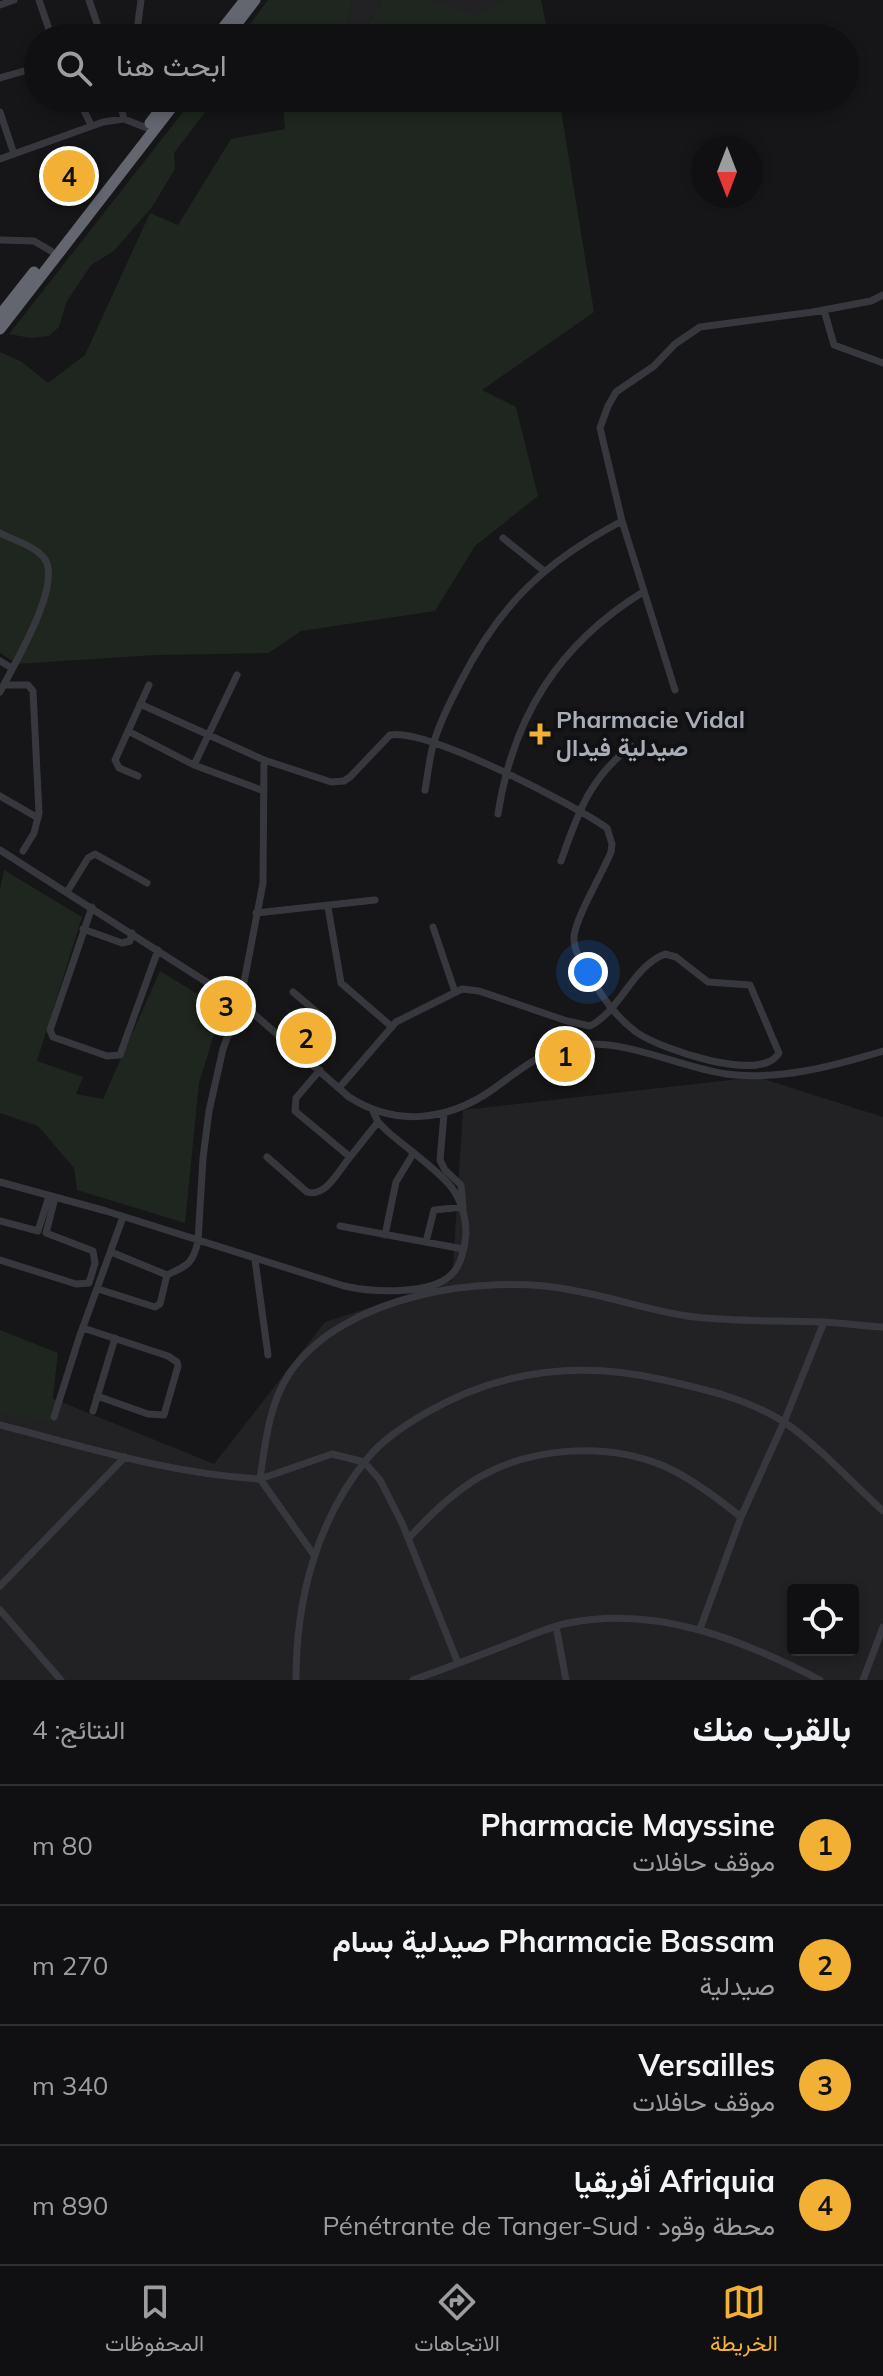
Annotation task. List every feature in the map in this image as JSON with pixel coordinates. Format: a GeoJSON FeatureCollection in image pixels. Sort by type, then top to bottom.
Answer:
{"type":"FeatureCollection","features":[{"type":"Feature","properties":{"kind":"highway"},"geometry":{"type":"LineString","coordinates":[[226,24],[245,0]]}},
{"type":"Feature","properties":{"kind":"highway"},"geometry":{"type":"LineString","coordinates":[[237,24],[255,0]]}},
{"type":"Feature","properties":{"kind":"highway"},"geometry":{"type":"LineString","coordinates":[[0,315],[159,112]]}},
{"type":"Feature","properties":{"kind":"highway"},"geometry":{"type":"LineString","coordinates":[[0,329],[168,112]]}},
{"type":"Feature","properties":{"kind":"street"},"geometry":{"type":"LineString","coordinates":[[0,5],[14,0]]}},
{"type":"Feature","properties":{"kind":"street"},"geometry":{"type":"LineString","coordinates":[[39,0],[47,24]]}},
{"type":"Feature","properties":{"kind":"street"},"geometry":{"type":"LineString","coordinates":[[89,0],[97,24]]}},
{"type":"Feature","properties":{"kind":"street"},"geometry":{"type":"LineString","coordinates":[[138,24],[141,0]]}},
{"type":"Feature","properties":{"kind":"street"},"geometry":{"type":"LineString","coordinates":[[0,78],[24,71]]}},
{"type":"Feature","properties":{"kind":"street"},"geometry":{"type":"LineString","coordinates":[[0,112],[14,154]]}},
{"type":"Feature","properties":{"kind":"street"},"geometry":{"type":"LineString","coordinates":[[85,112],[91,125]]}},
{"type":"Feature","properties":{"kind":"street"},"geometry":{"type":"LineString","coordinates":[[122,112],[124,119]]}},
{"type":"Feature","properties":{"kind":"street"},"geometry":{"type":"LineString","coordinates":[[0,159],[91,125],[124,119],[147,128]]}},
{"type":"Feature","properties":{"kind":"street"},"geometry":{"type":"LineString","coordinates":[[0,240],[34,241],[51,251]]}},
{"type":"Feature","properties":{"kind":"street"},"geometry":{"type":"LineString","coordinates":[[675,690],[622,521],[600,428],[604,414],[616,392],[654,366],[675,344],[700,327],[824,310],[871,301],[883,295]]}},
{"type":"Feature","properties":{"kind":"street"},"geometry":{"type":"LineString","coordinates":[[824,310],[834,345],[883,363]]}},
{"type":"Feature","properties":{"kind":"street"},"geometry":{"type":"LineString","coordinates":[[425,790],[434,742],[454,694],[489,630],[508,606],[544,571],[577,546],[622,521]]}},
{"type":"Feature","properties":{"kind":"street"},"geometry":{"type":"LineString","coordinates":[[0,533],[40,554],[49,570],[45,598],[2,689]]}},
{"type":"Feature","properties":{"kind":"street"},"geometry":{"type":"LineString","coordinates":[[503,538],[544,571]]}},
{"type":"Feature","properties":{"kind":"street"},"geometry":{"type":"LineString","coordinates":[[498,814],[505,774],[531,709],[558,666],[588,631],[643,592]]}},
{"type":"Feature","properties":{"kind":"street"},"geometry":{"type":"LineString","coordinates":[[0,661],[12,668]]}},
{"type":"Feature","properties":{"kind":"street"},"geometry":{"type":"LineString","coordinates":[[194,765],[237,675]]}},
{"type":"Feature","properties":{"kind":"street"},"geometry":{"type":"LineString","coordinates":[[2,689],[26,684],[33,689],[38,818],[34,833],[23,851]]}},
{"type":"Feature","properties":{"kind":"street"},"geometry":{"type":"LineString","coordinates":[[138,776],[119,768],[115,760],[149,685]]}},
{"type":"Feature","properties":{"kind":"street"},"geometry":{"type":"LineString","coordinates":[[140,704],[264,760],[337,782],[350,777],[390,735],[434,742],[579,810],[607,828],[612,844],[574,938],[578,956],[610,1009],[650,1040],[717,1062],[760,1066],[769,1063],[779,1053],[750,985],[708,982],[672,954],[660,956],[651,963],[610,1009],[594,1025],[581,1026],[479,991],[466,989],[455,992],[408,1015],[392,1027],[339,1088]]}},
{"type":"Feature","properties":{"kind":"street"},"geometry":{"type":"LineString","coordinates":[[128,731],[194,765],[264,791]]}},
{"type":"Feature","properties":{"kind":"street"},"geometry":{"type":"LineString","coordinates":[[561,861],[579,810],[598,778],[616,757],[631,746]]}},
{"type":"Feature","properties":{"kind":"street"},"geometry":{"type":"LineString","coordinates":[[111,1252],[167,1275],[187,1266],[195,1253],[209,1111],[223,1049],[240,1003],[264,865],[264,760]]}},
{"type":"Feature","properties":{"kind":"street"},"geometry":{"type":"LineString","coordinates":[[0,796],[38,818]]}},
{"type":"Feature","properties":{"kind":"street"},"geometry":{"type":"LineString","coordinates":[[0,850],[240,1003],[349,1097],[373,1111],[414,1117],[444,1114],[476,1100],[547,1052],[575,1045],[597,1043],[623,1047],[706,1070],[757,1076],[816,1068],[883,1051]]}},
{"type":"Feature","properties":{"kind":"street"},"geometry":{"type":"LineString","coordinates":[[67,892],[88,858],[95,854],[147,883]]}},
{"type":"Feature","properties":{"kind":"street"},"geometry":{"type":"LineString","coordinates":[[256,913],[375,900]]}},
{"type":"Feature","properties":{"kind":"street"},"geometry":{"type":"LineString","coordinates":[[92,907],[50,1030],[53,1037],[116,1057],[122,1052],[158,950]]}},
{"type":"Feature","properties":{"kind":"street"},"geometry":{"type":"LineString","coordinates":[[328,907],[341,983],[392,1027]]}},
{"type":"Feature","properties":{"kind":"street"},"geometry":{"type":"LineString","coordinates":[[433,927],[455,992]]}},
{"type":"Feature","properties":{"kind":"street"},"geometry":{"type":"LineString","coordinates":[[83,929],[122,943],[130,941],[132,933]]}},
{"type":"Feature","properties":{"kind":"street"},"geometry":{"type":"LineString","coordinates":[[293,992],[326,1020]]}},
{"type":"Feature","properties":{"kind":"street"},"geometry":{"type":"LineString","coordinates":[[285,1041],[312,1008]]}},
{"type":"Feature","properties":{"kind":"street"},"geometry":{"type":"LineString","coordinates":[[320,1070],[296,1098],[295,1111],[350,1157]]}},
{"type":"Feature","properties":{"kind":"street"},"geometry":{"type":"LineString","coordinates":[[373,1111],[378,1122],[451,1187],[463,1207]]}},
{"type":"Feature","properties":{"kind":"street"},"geometry":{"type":"LineString","coordinates":[[0,1182],[344,1286],[390,1292],[441,1282],[457,1267],[463,1249],[466,1220],[461,1185],[445,1170],[440,1160],[444,1114]]}},
{"type":"Feature","properties":{"kind":"street"},"geometry":{"type":"LineString","coordinates":[[267,1157],[307,1192],[314,1194],[322,1191],[378,1122]]}},
{"type":"Feature","properties":{"kind":"street"},"geometry":{"type":"LineString","coordinates":[[385,1235],[396,1182],[413,1154]]}},
{"type":"Feature","properties":{"kind":"street"},"geometry":{"type":"LineString","coordinates":[[0,1221],[38,1231],[52,1197]]}},
{"type":"Feature","properties":{"kind":"street"},"geometry":{"type":"LineString","coordinates":[[0,1260],[76,1284],[89,1283],[95,1257],[93,1251],[46,1233],[52,1197]]}},
{"type":"Feature","properties":{"kind":"street"},"geometry":{"type":"LineString","coordinates":[[426,1242],[434,1210],[463,1207]]}},
{"type":"Feature","properties":{"kind":"street"},"geometry":{"type":"LineString","coordinates":[[54,1417],[123,1217]]}},
{"type":"Feature","properties":{"kind":"street"},"geometry":{"type":"LineString","coordinates":[[340,1226],[463,1249]]}},
{"type":"Feature","properties":{"kind":"street"},"geometry":{"type":"LineString","coordinates":[[255,1260],[268,1355]]}},
{"type":"Feature","properties":{"kind":"street"},"geometry":{"type":"LineString","coordinates":[[98,1289],[155,1307],[160,1304],[167,1275]]}},
{"type":"Feature","properties":{"kind":"street"},"geometry":{"type":"LineString","coordinates":[[314,1555],[260,1479],[276,1399],[305,1353],[336,1328],[371,1310],[408,1297],[490,1285],[553,1287],[695,1317],[883,1327]]}},
{"type":"Feature","properties":{"kind":"street"},"geometry":{"type":"LineString","coordinates":[[700,1629],[741,1517],[824,1322]]}},
{"type":"Feature","properties":{"kind":"street"},"geometry":{"type":"LineString","coordinates":[[83,1328],[168,1356],[177,1362],[166,1412],[160,1415],[148,1414],[97,1396]]}},
{"type":"Feature","properties":{"kind":"street"},"geometry":{"type":"LineString","coordinates":[[93,1411],[115,1338]]}},
{"type":"Feature","properties":{"kind":"street"},"geometry":{"type":"LineString","coordinates":[[296,1680],[299,1625],[314,1555],[339,1500],[364,1462],[390,1437],[453,1397],[495,1381],[552,1370],[616,1371],[737,1400],[784,1422],[883,1511]]}},
{"type":"Feature","properties":{"kind":"street"},"geometry":{"type":"LineString","coordinates":[[0,1425],[125,1457],[200,1472],[260,1479],[332,1454],[364,1462],[387,1492],[409,1538],[458,1663]]}},
{"type":"Feature","properties":{"kind":"street"},"geometry":{"type":"LineString","coordinates":[[409,1538],[446,1500],[476,1479],[528,1458],[583,1451],[639,1459],[662,1466],[718,1498],[741,1517]]}},
{"type":"Feature","properties":{"kind":"street"},"geometry":{"type":"LineString","coordinates":[[0,1586],[125,1457]]}},
{"type":"Feature","properties":{"kind":"street"},"geometry":{"type":"LineString","coordinates":[[0,1610],[61,1680]]}},
{"type":"Feature","properties":{"kind":"street"},"geometry":{"type":"LineString","coordinates":[[413,1680],[556,1626],[626,1617],[668,1622],[726,1637],[820,1680]]}},
{"type":"Feature","properties":{"kind":"street"},"geometry":{"type":"LineString","coordinates":[[556,1626],[566,1680]]}},
{"type":"Feature","properties":{"kind":"street"},"geometry":{"type":"LineString","coordinates":[[863,1680],[883,1627]]}},
{"type":"Feature","properties":{"kind":"shaded area"},"geometry":{"type":"Polygon","coordinates":[[[268,0],[353,0],[347,24],[250,24],[268,0]]]}},
{"type":"Feature","properties":{"kind":"shaded area"},"geometry":{"type":"Polygon","coordinates":[[[353,0],[382,0],[368,24],[347,24],[353,0]]]}},
{"type":"Feature","properties":{"kind":"shaded area"},"geometry":{"type":"Polygon","coordinates":[[[382,0],[432,0],[475,15],[504,0],[541,0],[546,24],[368,24],[382,0]]]}},
{"type":"Feature","properties":{"kind":"shaded area"},"geometry":{"type":"Polygon","coordinates":[[[432,0],[504,0],[475,16],[432,0]]]}},
{"type":"Feature","properties":{"kind":"shaded area"},"geometry":{"type":"Polygon","coordinates":[[[183,112],[205,112],[174,153],[175,169],[152,207],[114,251],[91,265],[67,301],[59,327],[49,336],[30,338],[9,334],[183,112]]]}},
{"type":"Feature","properties":{"kind":"shaded area"},"geometry":{"type":"Polygon","coordinates":[[[283,112],[561,112],[594,312],[482,390],[516,407],[538,496],[475,546],[435,611],[301,631],[269,653],[155,655],[17,664],[0,653],[0,352],[22,362],[48,383],[85,355],[150,213],[178,225],[231,139],[285,129],[283,112]]]}},
{"type":"Feature","properties":{"kind":"shaded area"},"geometry":{"type":"Polygon","coordinates":[[[4,870],[82,917],[37,1061],[83,1077],[76,1094],[103,1099],[160,971],[222,1009],[199,1083],[185,1223],[77,1190],[74,1168],[38,1126],[0,1113],[0,890],[4,870]]]}},
{"type":"Feature","properties":{"kind":"shaded area"},"geometry":{"type":"Polygon","coordinates":[[[757,1077],[883,1117],[883,1680],[0,1680],[0,1377],[214,1464],[325,1322],[452,1281],[463,1110],[757,1077]]]}},
{"type":"Feature","properties":{"kind":"shaded area"},"geometry":{"type":"Polygon","coordinates":[[[0,1330],[58,1353],[50,1422],[0,1413],[0,1330]]]}},
{"type":"Feature","properties":{"kind":"place","name":"Afriquia أفريقيا"},"geometry":{"type":"Point","coordinates":[69,176]}},
{"type":"Feature","properties":{"kind":"place","name":"Pharmacie Vidal صيدلية فيدال"},"geometry":{"type":"Point","coordinates":[540,734]}},
{"type":"Feature","properties":{"kind":"place","name":"Versailles"},"geometry":{"type":"Point","coordinates":[226,1006]}},
{"type":"Feature","properties":{"kind":"place","name":"Pharmacie Bassam صيدلية بسام"},"geometry":{"type":"Point","coordinates":[306,1038]}},
{"type":"Feature","properties":{"kind":"place","name":"Pharmacie Mayssine"},"geometry":{"type":"Point","coordinates":[565,1056]}}]}
